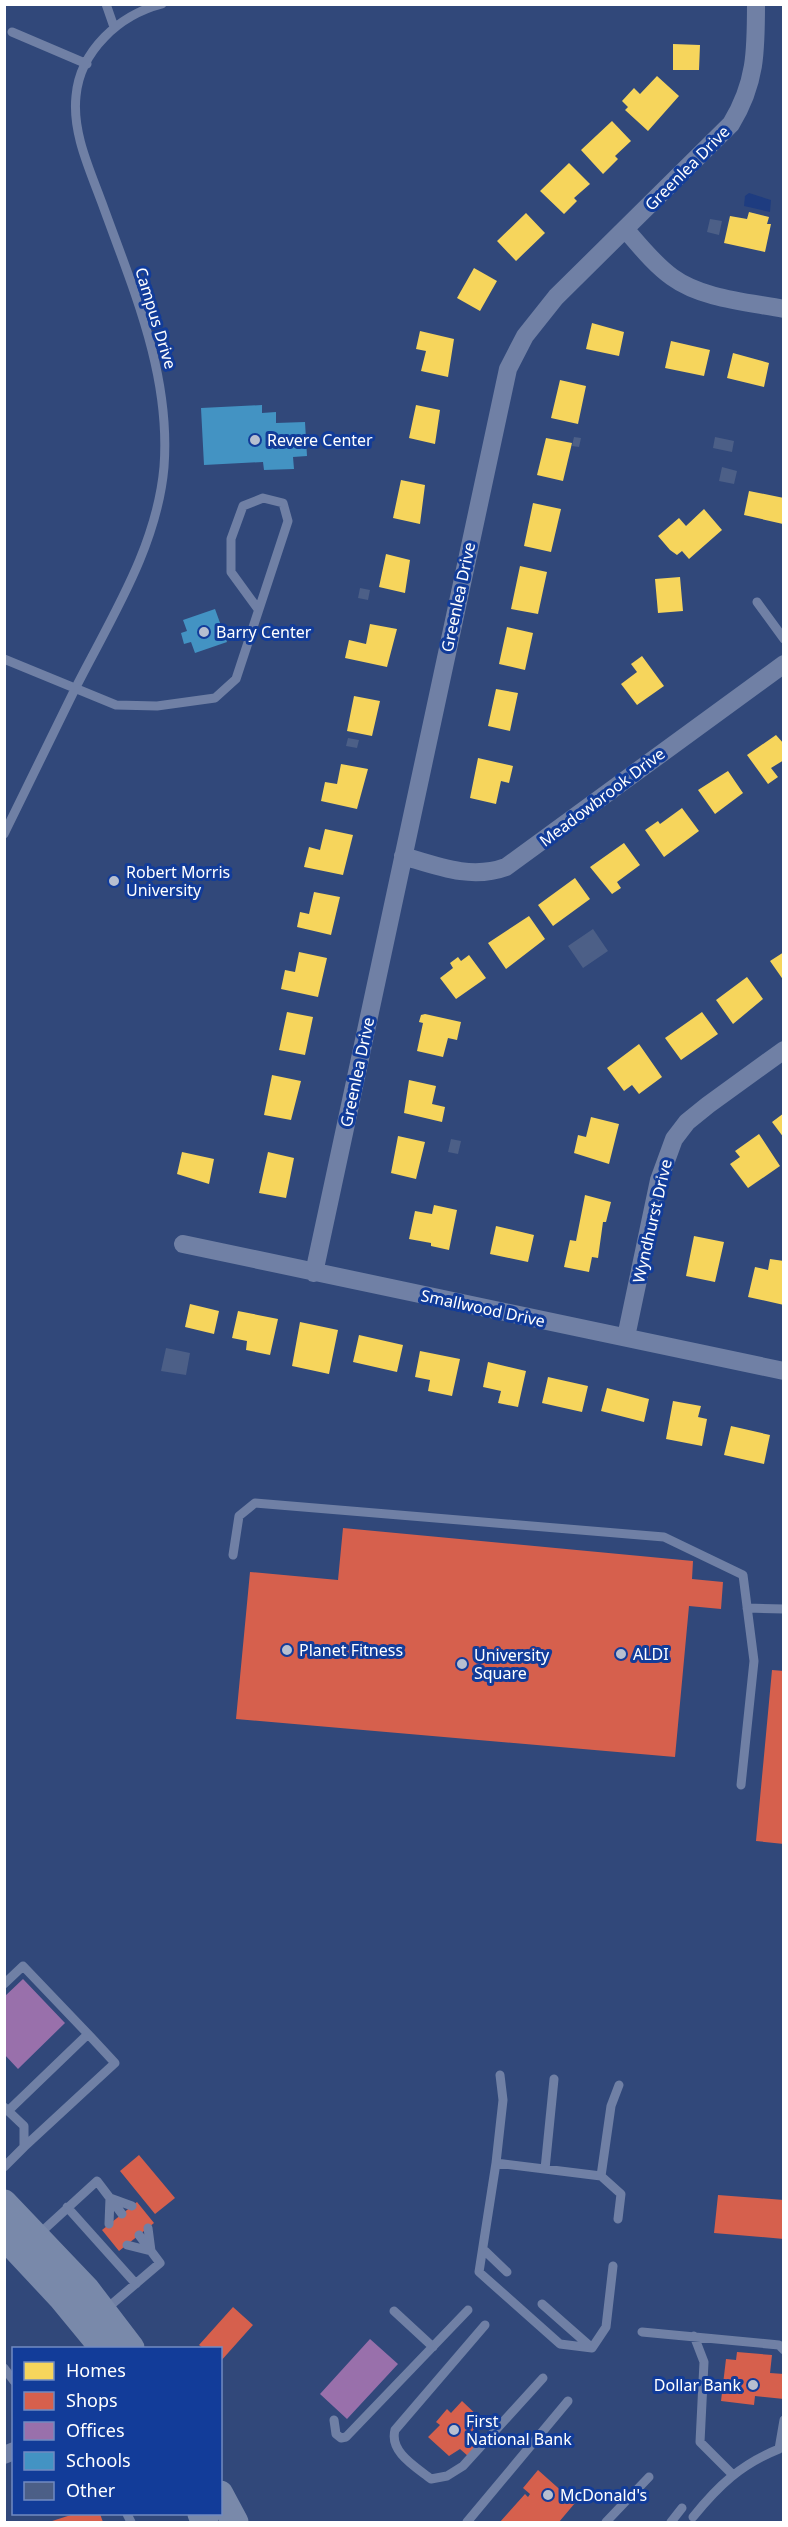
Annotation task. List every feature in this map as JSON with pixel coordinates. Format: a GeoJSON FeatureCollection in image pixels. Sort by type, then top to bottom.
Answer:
{"type":"FeatureCollection","features":[{"type":"Feature","properties":{"kind":"main road"},"geometry":{"type":"LineString","coordinates":[[4,2203],[37,2236],[103,2312],[129,2347]]}},
{"type":"Feature","properties":{"kind":"main road"},"geometry":{"type":"LineString","coordinates":[[4,2236],[61,2297],[101,2347]]}},
{"type":"Feature","properties":{"kind":"main road"},"geometry":{"type":"LineString","coordinates":[[222,2498],[235,2523]]}},
{"type":"Feature","properties":{"kind":"street","name":"Greenlea Drive"},"geometry":{"type":"LineString","coordinates":[[314,1273],[508,369],[525,336],[556,297],[720,136],[741,108],[753,75],[756,4]]}},
{"type":"Feature","properties":{"kind":"street"},"geometry":{"type":"LineString","coordinates":[[626,230],[657,265],[683,284],[711,294],[783,309]]}},
{"type":"Feature","properties":{"kind":"street","name":"Meadowbrook Drive"},"geometry":{"type":"LineString","coordinates":[[403,856],[471,873],[483,873],[506,867],[783,664]]}},
{"type":"Feature","properties":{"kind":"street","name":"Wyndhurst Drive"},"geometry":{"type":"LineString","coordinates":[[626,1337],[659,1180],[674,1139],[687,1122],[783,1050]]}},
{"type":"Feature","properties":{"kind":"street","name":"Smallwood Drive"},"geometry":{"type":"LineString","coordinates":[[183,1244],[783,1371]]}},
{"type":"Feature","properties":{"kind":"lane"},"geometry":{"type":"LineString","coordinates":[[106,4],[114,27]]}},
{"type":"Feature","properties":{"kind":"lane","name":"Campus Drive"},"geometry":{"type":"LineString","coordinates":[[4,834],[131,579],[151,532],[162,478],[165,421],[159,376],[148,333],[80,141],[75,97],[79,79],[97,45],[114,27],[129,16],[162,4]]}},
{"type":"Feature","properties":{"kind":"lane"},"geometry":{"type":"LineString","coordinates":[[12,32],[87,64]]}},
{"type":"Feature","properties":{"kind":"lane"},"geometry":{"type":"LineString","coordinates":[[4,659],[116,705],[157,706],[216,698],[236,679],[288,521],[283,503],[263,498],[243,506],[231,539],[231,572],[258,609]]}},
{"type":"Feature","properties":{"kind":"lane"},"geometry":{"type":"LineString","coordinates":[[757,602],[783,639]]}},
{"type":"Feature","properties":{"kind":"lane"},"geometry":{"type":"LineString","coordinates":[[233,1556],[239,1516],[255,1503],[664,1537],[743,1575],[754,1661],[741,1785]]}},
{"type":"Feature","properties":{"kind":"lane"},"geometry":{"type":"LineString","coordinates":[[747,1608],[783,1609]]}},
{"type":"Feature","properties":{"kind":"lane"},"geometry":{"type":"LineString","coordinates":[[4,1984],[23,1965],[115,2063],[4,2167]]}},
{"type":"Feature","properties":{"kind":"lane"},"geometry":{"type":"LineString","coordinates":[[24,2147],[24,2127],[7,2109],[88,2034]]}},
{"type":"Feature","properties":{"kind":"lane"},"geometry":{"type":"LineString","coordinates":[[500,2075],[502,2100],[496,2163],[479,2272],[560,2344],[592,2348]]}},
{"type":"Feature","properties":{"kind":"lane"},"geometry":{"type":"LineString","coordinates":[[545,2169],[554,2079]]}},
{"type":"Feature","properties":{"kind":"lane"},"geometry":{"type":"LineString","coordinates":[[601,2176],[611,2106],[619,2085]]}},
{"type":"Feature","properties":{"kind":"lane"},"geometry":{"type":"LineString","coordinates":[[496,2163],[601,2176],[621,2194],[618,2219]]}},
{"type":"Feature","properties":{"kind":"lane"},"geometry":{"type":"LineString","coordinates":[[37,2236],[97,2181],[122,2214]]}},
{"type":"Feature","properties":{"kind":"lane"},"geometry":{"type":"LineString","coordinates":[[110,2198],[132,2206]]}},
{"type":"Feature","properties":{"kind":"lane"},"geometry":{"type":"LineString","coordinates":[[109,2224],[110,2198]]}},
{"type":"Feature","properties":{"kind":"lane"},"geometry":{"type":"LineString","coordinates":[[67,2207],[136,2284]]}},
{"type":"Feature","properties":{"kind":"lane"},"geometry":{"type":"LineString","coordinates":[[148,2228],[151,2251]]}},
{"type":"Feature","properties":{"kind":"lane"},"geometry":{"type":"LineString","coordinates":[[103,2312],[160,2263],[139,2235]]}},
{"type":"Feature","properties":{"kind":"lane"},"geometry":{"type":"LineString","coordinates":[[126,2245],[151,2251]]}},
{"type":"Feature","properties":{"kind":"lane"},"geometry":{"type":"LineString","coordinates":[[483,2249],[507,2272]]}},
{"type":"Feature","properties":{"kind":"lane"},"geometry":{"type":"LineString","coordinates":[[592,2348],[606,2327],[613,2266]]}},
{"type":"Feature","properties":{"kind":"lane"},"geometry":{"type":"LineString","coordinates":[[542,2304],[592,2348]]}},
{"type":"Feature","properties":{"kind":"lane"},"geometry":{"type":"LineString","coordinates":[[334,2420],[336,2434],[341,2438],[346,2437],[468,2310]]}},
{"type":"Feature","properties":{"kind":"lane"},"geometry":{"type":"LineString","coordinates":[[394,2311],[433,2347]]}},
{"type":"Feature","properties":{"kind":"lane"},"geometry":{"type":"LineString","coordinates":[[484,2325],[394,2430],[395,2445],[403,2457],[431,2479],[447,2476],[463,2466],[543,2378]]}},
{"type":"Feature","properties":{"kind":"lane"},"geometry":{"type":"LineString","coordinates":[[642,2332],[779,2345],[783,2350]]}},
{"type":"Feature","properties":{"kind":"lane"},"geometry":{"type":"LineString","coordinates":[[694,2336],[704,2362],[700,2442],[732,2474]]}},
{"type":"Feature","properties":{"kind":"lane"},"geometry":{"type":"LineString","coordinates":[[467,2523],[568,2401]]}},
{"type":"Feature","properties":{"kind":"lane"},"geometry":{"type":"LineString","coordinates":[[693,2517],[717,2487],[732,2474],[756,2458],[779,2449],[783,2420]]}},
{"type":"Feature","properties":{"kind":"lane"},"geometry":{"type":"LineString","coordinates":[[606,2523],[649,2477]]}},
{"type":"Feature","properties":{"kind":"lane"},"geometry":{"type":"LineString","coordinates":[[671,2523],[682,2508]]}},
{"type":"Feature","properties":{"kind":"water"},"geometry":{"type":"Polygon","coordinates":[[[749,193],[771,200],[770,212],[744,206],[745,196],[749,193]]]}},
{"type":"Feature","properties":{"kind":"building: Homes"},"geometry":{"type":"Polygon","coordinates":[[[673,44],[700,45],[699,70],[673,70],[673,44]]]}},
{"type":"Feature","properties":{"kind":"building: Homes"},"geometry":{"type":"Polygon","coordinates":[[[657,76],[679,96],[648,131],[625,110],[628,107],[622,101],[634,88],[640,94],[657,76]]]}},
{"type":"Feature","properties":{"kind":"building: Homes"},"geometry":{"type":"Polygon","coordinates":[[[612,121],[631,141],[615,156],[618,159],[603,174],[581,150],[612,121]]]}},
{"type":"Feature","properties":{"kind":"building: Homes"},"geometry":{"type":"Polygon","coordinates":[[[569,163],[590,184],[574,198],[577,201],[564,214],[540,191],[569,163]]]}},
{"type":"Feature","properties":{"kind":"building: Homes"},"geometry":{"type":"Polygon","coordinates":[[[749,212],[769,217],[767,224],[771,224],[765,252],[724,243],[730,216],[747,219],[749,212]]]}},
{"type":"Feature","properties":{"kind":"building: Homes"},"geometry":{"type":"Polygon","coordinates":[[[526,213],[545,233],[516,261],[497,241],[526,213]]]}},
{"type":"Feature","properties":{"kind":"building: Homes"},"geometry":{"type":"Polygon","coordinates":[[[474,268],[497,281],[480,311],[457,298],[474,268]]]}},
{"type":"Feature","properties":{"kind":"building: Homes"},"geometry":{"type":"Polygon","coordinates":[[[592,323],[624,332],[619,356],[586,349],[592,323]]]}},
{"type":"Feature","properties":{"kind":"building: Homes"},"geometry":{"type":"Polygon","coordinates":[[[420,331],[454,339],[448,377],[421,371],[426,351],[416,349],[420,331]]]}},
{"type":"Feature","properties":{"kind":"building: Homes"},"geometry":{"type":"Polygon","coordinates":[[[671,341],[710,350],[704,376],[665,368],[671,341]]]}},
{"type":"Feature","properties":{"kind":"building: Homes"},"geometry":{"type":"Polygon","coordinates":[[[733,353],[769,363],[764,387],[727,378],[733,353]]]}},
{"type":"Feature","properties":{"kind":"building: Homes"},"geometry":{"type":"Polygon","coordinates":[[[560,380],[586,386],[578,424],[551,418],[560,380]]]}},
{"type":"Feature","properties":{"kind":"building: Homes"},"geometry":{"type":"Polygon","coordinates":[[[416,405],[440,410],[435,444],[409,438],[416,405]]]}},
{"type":"Feature","properties":{"kind":"building: Homes"},"geometry":{"type":"Polygon","coordinates":[[[546,438],[572,443],[563,481],[537,475],[546,438]]]}},
{"type":"Feature","properties":{"kind":"building: Homes"},"geometry":{"type":"Polygon","coordinates":[[[401,480],[425,485],[420,524],[393,518],[401,480]]]}},
{"type":"Feature","properties":{"kind":"building: Homes"},"geometry":{"type":"Polygon","coordinates":[[[749,491],[784,498],[783,524],[744,515],[749,491]]]}},
{"type":"Feature","properties":{"kind":"building: Homes"},"geometry":{"type":"Polygon","coordinates":[[[533,503],[561,509],[551,552],[524,546],[533,503]]]}},
{"type":"Feature","properties":{"kind":"building: Homes"},"geometry":{"type":"Polygon","coordinates":[[[704,509],[722,530],[689,559],[682,551],[677,555],[670,550],[658,536],[679,518],[686,526],[704,509]]]}},
{"type":"Feature","properties":{"kind":"building: Homes"},"geometry":{"type":"Polygon","coordinates":[[[386,554],[410,560],[405,593],[379,587],[386,554]]]}},
{"type":"Feature","properties":{"kind":"building: Homes"},"geometry":{"type":"Polygon","coordinates":[[[520,566],[547,572],[538,614],[511,609],[520,566]]]}},
{"type":"Feature","properties":{"kind":"building: Homes"},"geometry":{"type":"Polygon","coordinates":[[[680,577],[683,611],[658,613],[655,579],[680,577]]]}},
{"type":"Feature","properties":{"kind":"building: Homes"},"geometry":{"type":"Polygon","coordinates":[[[370,624],[397,629],[387,667],[345,658],[349,640],[366,644],[370,624]]]}},
{"type":"Feature","properties":{"kind":"building: Homes"},"geometry":{"type":"Polygon","coordinates":[[[507,627],[533,633],[525,670],[499,664],[507,627]]]}},
{"type":"Feature","properties":{"kind":"building: Homes"},"geometry":{"type":"Polygon","coordinates":[[[642,656],[664,686],[637,705],[621,684],[637,672],[631,664],[642,656]]]}},
{"type":"Feature","properties":{"kind":"building: Homes"},"geometry":{"type":"Polygon","coordinates":[[[496,689],[518,693],[510,731],[488,726],[496,689]]]}},
{"type":"Feature","properties":{"kind":"building: Homes"},"geometry":{"type":"Polygon","coordinates":[[[354,696],[380,701],[372,736],[347,731],[354,696]]]}},
{"type":"Feature","properties":{"kind":"building: Homes"},"geometry":{"type":"Polygon","coordinates":[[[776,735],[784,744],[784,760],[771,768],[778,777],[768,784],[747,755],[776,735]]]}},
{"type":"Feature","properties":{"kind":"building: Homes"},"geometry":{"type":"Polygon","coordinates":[[[478,758],[513,766],[509,783],[501,781],[496,804],[470,798],[478,758]]]}},
{"type":"Feature","properties":{"kind":"building: Homes"},"geometry":{"type":"Polygon","coordinates":[[[341,764],[368,769],[357,809],[321,801],[325,782],[337,784],[341,764]]]}},
{"type":"Feature","properties":{"kind":"building: Homes"},"geometry":{"type":"Polygon","coordinates":[[[728,771],[743,793],[715,814],[698,790],[728,771]]]}},
{"type":"Feature","properties":{"kind":"building: Homes"},"geometry":{"type":"Polygon","coordinates":[[[682,808],[699,831],[664,857],[645,830],[658,821],[660,824],[682,808]]]}},
{"type":"Feature","properties":{"kind":"building: Homes"},"geometry":{"type":"Polygon","coordinates":[[[325,829],[353,835],[343,875],[304,867],[309,847],[320,850],[325,829]]]}},
{"type":"Feature","properties":{"kind":"building: Homes"},"geometry":{"type":"Polygon","coordinates":[[[624,843],[640,865],[617,882],[621,888],[612,894],[590,867],[624,843]]]}},
{"type":"Feature","properties":{"kind":"building: Homes"},"geometry":{"type":"Polygon","coordinates":[[[575,878],[590,899],[553,926],[538,905],[575,878]]]}},
{"type":"Feature","properties":{"kind":"building: Homes"},"geometry":{"type":"Polygon","coordinates":[[[314,892],[340,897],[331,935],[297,927],[300,912],[309,914],[314,892]]]}},
{"type":"Feature","properties":{"kind":"building: Homes"},"geometry":{"type":"Polygon","coordinates":[[[529,916],[545,939],[506,969],[488,943],[529,916]]]}},
{"type":"Feature","properties":{"kind":"building: Homes"},"geometry":{"type":"Polygon","coordinates":[[[299,952],[327,958],[318,997],[281,989],[285,970],[295,972],[299,952]]]}},
{"type":"Feature","properties":{"kind":"building: Homes"},"geometry":{"type":"Polygon","coordinates":[[[784,952],[784,981],[770,961],[784,952]]]}},
{"type":"Feature","properties":{"kind":"building: Homes"},"geometry":{"type":"Polygon","coordinates":[[[469,955],[486,978],[456,999],[440,978],[453,968],[450,963],[458,957],[461,961],[469,955]]]}},
{"type":"Feature","properties":{"kind":"building: Homes"},"geometry":{"type":"Polygon","coordinates":[[[747,977],[763,999],[733,1024],[716,1000],[747,977]]]}},
{"type":"Feature","properties":{"kind":"building: Homes"},"geometry":{"type":"Polygon","coordinates":[[[287,1012],[313,1017],[305,1055],[279,1050],[287,1012]]]}},
{"type":"Feature","properties":{"kind":"building: Homes"},"geometry":{"type":"Polygon","coordinates":[[[702,1012],[718,1034],[681,1060],[665,1038],[702,1012]]]}},
{"type":"Feature","properties":{"kind":"building: Homes"},"geometry":{"type":"Polygon","coordinates":[[[421,1015],[461,1022],[457,1040],[448,1038],[443,1057],[417,1051],[423,1023],[419,1022],[421,1015]]]}},
{"type":"Feature","properties":{"kind":"building: Homes"},"geometry":{"type":"Polygon","coordinates":[[[639,1044],[662,1077],[639,1094],[632,1085],[624,1091],[607,1068],[639,1044]]]}},
{"type":"Feature","properties":{"kind":"building: Homes"},"geometry":{"type":"Polygon","coordinates":[[[272,1075],[301,1081],[291,1120],[264,1115],[272,1075]]]}},
{"type":"Feature","properties":{"kind":"building: Homes"},"geometry":{"type":"Polygon","coordinates":[[[409,1080],[436,1086],[432,1104],[445,1107],[442,1122],[404,1113],[409,1080]]]}},
{"type":"Feature","properties":{"kind":"building: Homes"},"geometry":{"type":"Polygon","coordinates":[[[784,1113],[784,1138],[772,1122],[784,1113]]]}},
{"type":"Feature","properties":{"kind":"building: Homes"},"geometry":{"type":"Polygon","coordinates":[[[591,1117],[619,1124],[609,1164],[574,1153],[578,1135],[586,1137],[591,1117]]]}},
{"type":"Feature","properties":{"kind":"building: Homes"},"geometry":{"type":"Polygon","coordinates":[[[759,1134],[780,1166],[748,1188],[730,1164],[740,1157],[735,1151],[759,1134]]]}},
{"type":"Feature","properties":{"kind":"building: Homes"},"geometry":{"type":"Polygon","coordinates":[[[398,1136],[425,1142],[416,1179],[391,1173],[398,1136]]]}},
{"type":"Feature","properties":{"kind":"building: Homes"},"geometry":{"type":"Polygon","coordinates":[[[182,1152],[214,1159],[209,1184],[177,1174],[182,1152]]]}},
{"type":"Feature","properties":{"kind":"building: Homes"},"geometry":{"type":"Polygon","coordinates":[[[268,1152],[294,1158],[286,1198],[259,1193],[268,1152]]]}},
{"type":"Feature","properties":{"kind":"building: Homes"},"geometry":{"type":"Polygon","coordinates":[[[585,1195],[611,1202],[606,1222],[603,1222],[598,1258],[592,1257],[589,1272],[564,1267],[570,1240],[576,1241],[585,1195]]]}},
{"type":"Feature","properties":{"kind":"building: Homes"},"geometry":{"type":"Polygon","coordinates":[[[434,1205],[457,1210],[449,1250],[431,1246],[431,1243],[409,1239],[415,1211],[432,1214],[434,1205]]]}},
{"type":"Feature","properties":{"kind":"building: Homes"},"geometry":{"type":"Polygon","coordinates":[[[496,1226],[534,1235],[528,1262],[490,1254],[496,1226]]]}},
{"type":"Feature","properties":{"kind":"building: Homes"},"geometry":{"type":"Polygon","coordinates":[[[694,1236],[724,1242],[715,1282],[686,1276],[694,1236]]]}},
{"type":"Feature","properties":{"kind":"building: Homes"},"geometry":{"type":"Polygon","coordinates":[[[770,1259],[784,1261],[784,1305],[748,1297],[755,1267],[768,1270],[770,1259]]]}},
{"type":"Feature","properties":{"kind":"building: Homes"},"geometry":{"type":"Polygon","coordinates":[[[190,1304],[219,1311],[214,1334],[185,1327],[190,1304]]]}},
{"type":"Feature","properties":{"kind":"building: Homes"},"geometry":{"type":"Polygon","coordinates":[[[238,1311],[278,1319],[270,1355],[246,1350],[247,1341],[232,1338],[238,1311]]]}},
{"type":"Feature","properties":{"kind":"building: Homes"},"geometry":{"type":"Polygon","coordinates":[[[300,1322],[338,1330],[329,1374],[292,1366],[300,1322]]]}},
{"type":"Feature","properties":{"kind":"building: Homes"},"geometry":{"type":"Polygon","coordinates":[[[359,1335],[403,1345],[397,1372],[353,1362],[359,1335]]]}},
{"type":"Feature","properties":{"kind":"building: Homes"},"geometry":{"type":"Polygon","coordinates":[[[420,1351],[460,1359],[452,1396],[428,1391],[430,1380],[415,1377],[420,1351]]]}},
{"type":"Feature","properties":{"kind":"building: Homes"},"geometry":{"type":"Polygon","coordinates":[[[488,1362],[526,1371],[518,1407],[498,1403],[501,1391],[483,1387],[488,1362]]]}},
{"type":"Feature","properties":{"kind":"building: Homes"},"geometry":{"type":"Polygon","coordinates":[[[548,1377],[588,1386],[582,1412],[542,1403],[548,1377]]]}},
{"type":"Feature","properties":{"kind":"building: Homes"},"geometry":{"type":"Polygon","coordinates":[[[607,1388],[649,1399],[644,1422],[601,1411],[607,1388]]]}},
{"type":"Feature","properties":{"kind":"building: Homes"},"geometry":{"type":"Polygon","coordinates":[[[673,1401],[701,1406],[698,1417],[707,1419],[702,1446],[666,1439],[673,1401]]]}},
{"type":"Feature","properties":{"kind":"building: Homes"},"geometry":{"type":"Polygon","coordinates":[[[731,1426],[770,1435],[764,1464],[724,1455],[731,1426]]]}},
{"type":"Feature","properties":{"kind":"building: Shops","name":"University Square"},"geometry":{"type":"Polygon","coordinates":[[[343,1528],[693,1561],[692,1579],[723,1582],[721,1609],[689,1606],[675,1757],[236,1719],[250,1572],[338,1580],[343,1528]]]}},
{"type":"Feature","properties":{"kind":"building: Shops"},"geometry":{"type":"Polygon","coordinates":[[[772,1670],[784,1671],[784,1844],[756,1841],[772,1670]]]}},
{"type":"Feature","properties":{"kind":"building: Shops"},"geometry":{"type":"Polygon","coordinates":[[[139,2155],[175,2198],[155,2214],[120,2171],[139,2155]]]}},
{"type":"Feature","properties":{"kind":"building: Shops"},"geometry":{"type":"Polygon","coordinates":[[[718,2195],[784,2200],[784,2239],[714,2233],[718,2195]]]}},
{"type":"Feature","properties":{"kind":"building: Shops"},"geometry":{"type":"Polygon","coordinates":[[[137,2202],[154,2223],[119,2251],[102,2230],[137,2202]]]}},
{"type":"Feature","properties":{"kind":"building: Shops"},"geometry":{"type":"Polygon","coordinates":[[[233,2307],[253,2325],[222,2360],[222,2347],[199,2345],[233,2307]]]}},
{"type":"Feature","properties":{"kind":"building: Shops","name":"Dollar Bank"},"geometry":{"type":"Polygon","coordinates":[[[737,2352],[772,2355],[770,2373],[784,2374],[784,2399],[755,2396],[754,2405],[721,2401],[726,2359],[736,2360],[737,2352]]]}},
{"type":"Feature","properties":{"kind":"building: Shops","name":"First National Bank"},"geometry":{"type":"Polygon","coordinates":[[[462,2401],[482,2420],[468,2436],[479,2446],[469,2457],[460,2449],[449,2456],[428,2437],[440,2425],[436,2422],[447,2409],[451,2413],[462,2401]]]}},
{"type":"Feature","properties":{"kind":"building: Shops","name":"McDonald's"},"geometry":{"type":"Polygon","coordinates":[[[538,2470],[575,2503],[559,2522],[500,2522],[525,2494],[528,2497],[530,2494],[523,2488],[538,2470]]]}},
{"type":"Feature","properties":{"kind":"building: Shops"},"geometry":{"type":"Polygon","coordinates":[[[71,2515],[100,2515],[103,2522],[49,2522],[71,2515]]]}},
{"type":"Feature","properties":{"kind":"building: Offices"},"geometry":{"type":"Polygon","coordinates":[[[23,1979],[65,2023],[18,2069],[4,2054],[4,1997],[23,1979]]]}},
{"type":"Feature","properties":{"kind":"building: Offices"},"geometry":{"type":"Polygon","coordinates":[[[370,2339],[398,2364],[347,2419],[320,2394],[370,2339]]]}},
{"type":"Feature","properties":{"kind":"building: Schools","name":"Revere Center"},"geometry":{"type":"Polygon","coordinates":[[[262,405],[262,413],[276,412],[276,423],[305,422],[307,456],[293,457],[294,469],[264,470],[263,462],[204,465],[201,408],[262,405]]]}},
{"type":"Feature","properties":{"kind":"building: Schools","name":"Barry Center"},"geometry":{"type":"Polygon","coordinates":[[[215,609],[227,642],[195,653],[191,642],[184,644],[181,633],[187,631],[183,620],[215,609]]]}},
{"type":"Feature","properties":{"kind":"building: Other"},"geometry":{"type":"Polygon","coordinates":[[[710,219],[722,221],[719,235],[707,232],[710,219]]]}},
{"type":"Feature","properties":{"kind":"building: Other"},"geometry":{"type":"Polygon","coordinates":[[[574,437],[581,438],[579,447],[572,446],[574,437]]]}},
{"type":"Feature","properties":{"kind":"building: Other"},"geometry":{"type":"Polygon","coordinates":[[[715,437],[734,441],[732,452],[713,448],[715,437]]]}},
{"type":"Feature","properties":{"kind":"building: Other"},"geometry":{"type":"Polygon","coordinates":[[[722,467],[737,471],[734,484],[719,481],[722,467]]]}},
{"type":"Feature","properties":{"kind":"building: Other"},"geometry":{"type":"Polygon","coordinates":[[[360,588],[370,590],[368,600],[358,598],[360,588]]]}},
{"type":"Feature","properties":{"kind":"building: Other"},"geometry":{"type":"Polygon","coordinates":[[[348,738],[359,740],[357,748],[346,746],[348,738]]]}},
{"type":"Feature","properties":{"kind":"building: Other"},"geometry":{"type":"Polygon","coordinates":[[[593,929],[608,951],[583,968],[568,946],[593,929]]]}},
{"type":"Feature","properties":{"kind":"building: Other"},"geometry":{"type":"Polygon","coordinates":[[[451,1139],[461,1141],[458,1154],[448,1152],[451,1139]]]}},
{"type":"Feature","properties":{"kind":"building: Other"},"geometry":{"type":"Polygon","coordinates":[[[166,1348],[190,1353],[186,1375],[161,1371],[166,1348]]]}},
{"type":"Feature","properties":{"kind":"place","name":"Revere Center"},"geometry":{"type":"Point","coordinates":[255,440]}},
{"type":"Feature","properties":{"kind":"place","name":"Barry Center"},"geometry":{"type":"Point","coordinates":[204,632]}},
{"type":"Feature","properties":{"kind":"place","name":"Robert Morris University"},"geometry":{"type":"Point","coordinates":[114,881]}},
{"type":"Feature","properties":{"kind":"place","name":"Planet Fitness"},"geometry":{"type":"Point","coordinates":[287,1650]}},
{"type":"Feature","properties":{"kind":"place","name":"ALDI"},"geometry":{"type":"Point","coordinates":[621,1654]}},
{"type":"Feature","properties":{"kind":"place","name":"University Square"},"geometry":{"type":"Point","coordinates":[462,1664]}},
{"type":"Feature","properties":{"kind":"place","name":"Dollar Bank"},"geometry":{"type":"Point","coordinates":[753,2385]}},
{"type":"Feature","properties":{"kind":"place","name":"First National Bank"},"geometry":{"type":"Point","coordinates":[454,2430]}},
{"type":"Feature","properties":{"kind":"place","name":"McDonald's"},"geometry":{"type":"Point","coordinates":[548,2495]}}]}
